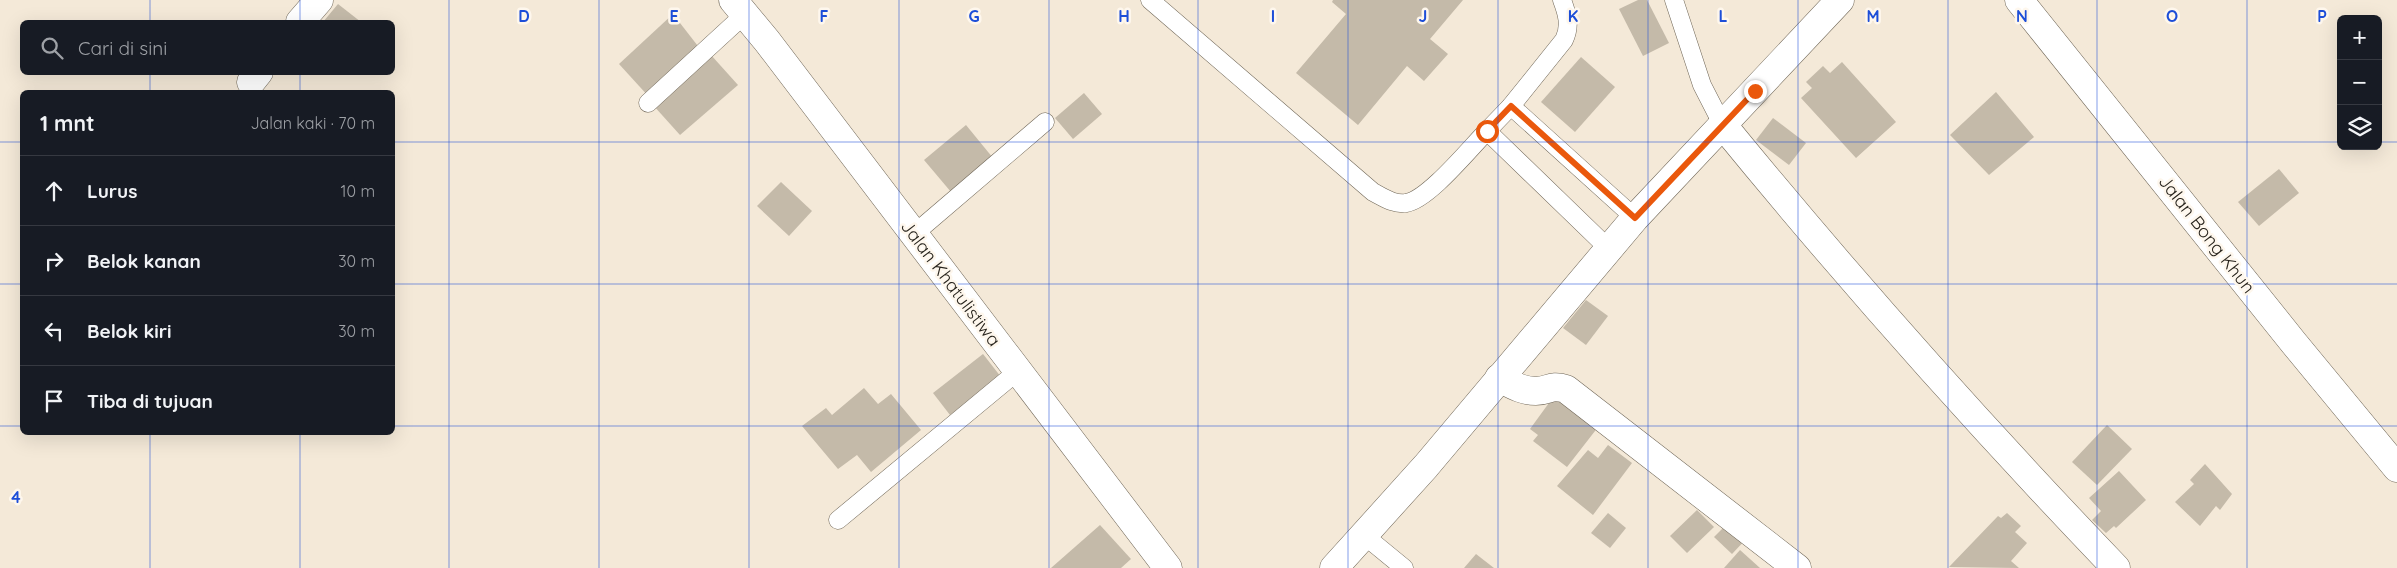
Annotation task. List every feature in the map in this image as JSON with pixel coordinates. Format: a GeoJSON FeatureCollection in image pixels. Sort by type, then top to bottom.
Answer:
{"type":"FeatureCollection","features":[{"type":"Feature","properties":{"kind":"street"},"geometry":{"type":"LineString","coordinates":[[302,20],[319,0]]}},
{"type":"Feature","properties":{"kind":"street"},"geometry":{"type":"LineString","coordinates":[[1334,568],[1365,536],[1635,218],[1840,0]]}},
{"type":"Feature","properties":{"kind":"street","name":"Jalan Bong Khun"},"geometry":{"type":"LineString","coordinates":[[2019,0],[2293,342],[2397,468]]}},
{"type":"Feature","properties":{"kind":"street","name":"Jalan Khatulistiwa"},"geometry":{"type":"LineString","coordinates":[[739,5],[1168,568]]}},
{"type":"Feature","properties":{"kind":"street"},"geometry":{"type":"LineString","coordinates":[[1722,124],[1816,239],[2015,463],[2116,568]]}},
{"type":"Feature","properties":{"kind":"street"},"geometry":{"type":"LineString","coordinates":[[1499,378],[1520,389],[1538,391],[1556,386],[1566,390],[1797,568]]}},
{"type":"Feature","properties":{"kind":"lane"},"geometry":{"type":"LineString","coordinates":[[1150,0],[1373,192],[1390,201],[1406,203],[1423,197],[1511,106],[1568,32],[1567,12],[1562,0]]}},
{"type":"Feature","properties":{"kind":"lane"},"geometry":{"type":"LineString","coordinates":[[1674,0],[1702,85],[1722,124]]}},
{"type":"Feature","properties":{"kind":"lane"},"geometry":{"type":"LineString","coordinates":[[648,102],[739,5]]}},
{"type":"Feature","properties":{"kind":"lane"},"geometry":{"type":"LineString","coordinates":[[1511,106],[1635,218]]}},
{"type":"Feature","properties":{"kind":"lane"},"geometry":{"type":"LineString","coordinates":[[914,234],[1045,122]]}},
{"type":"Feature","properties":{"kind":"lane"},"geometry":{"type":"LineString","coordinates":[[1487,131],[1609,249]]}},
{"type":"Feature","properties":{"kind":"lane"},"geometry":{"type":"LineString","coordinates":[[838,520],[1018,371]]}},
{"type":"Feature","properties":{"kind":"lane"},"geometry":{"type":"LineString","coordinates":[[1365,536],[1404,568]]}},
{"type":"Feature","properties":{"kind":"building"},"geometry":{"type":"Polygon","coordinates":[[[1333,0],[1463,0],[1430,39],[1448,54],[1424,81],[1407,66],[1358,125],[1296,73],[1346,14],[1332,2],[1333,0]]]}},
{"type":"Feature","properties":{"kind":"building"},"geometry":{"type":"Polygon","coordinates":[[[1638,0],[1647,0],[1669,43],[1643,56],[1619,9],[1638,0]]]}},
{"type":"Feature","properties":{"kind":"building"},"geometry":{"type":"Polygon","coordinates":[[[338,4],[358,20],[325,20],[338,4]]]}},
{"type":"Feature","properties":{"kind":"building"},"geometry":{"type":"Polygon","coordinates":[[[673,14],[701,50],[650,98],[619,64],[673,14]]]}},
{"type":"Feature","properties":{"kind":"building"},"geometry":{"type":"Polygon","coordinates":[[[711,55],[738,85],[680,135],[653,105],[711,55]]]}},
{"type":"Feature","properties":{"kind":"building"},"geometry":{"type":"Polygon","coordinates":[[[1581,57],[1615,87],[1575,132],[1541,102],[1581,57]]]}},
{"type":"Feature","properties":{"kind":"building"},"geometry":{"type":"Polygon","coordinates":[[[1842,62],[1896,122],[1856,158],[1801,98],[1812,88],[1806,82],[1823,66],[1830,73],[1842,62]]]}},
{"type":"Feature","properties":{"kind":"building"},"geometry":{"type":"Polygon","coordinates":[[[1996,92],[2034,137],[1989,175],[1950,135],[1996,92]]]}},
{"type":"Feature","properties":{"kind":"building"},"geometry":{"type":"Polygon","coordinates":[[[1084,93],[1102,114],[1073,139],[1055,118],[1084,93]]]}},
{"type":"Feature","properties":{"kind":"building"},"geometry":{"type":"Polygon","coordinates":[[[1773,118],[1806,143],[1789,165],[1756,140],[1773,118]]]}},
{"type":"Feature","properties":{"kind":"building"},"geometry":{"type":"Polygon","coordinates":[[[966,125],[993,158],[951,192],[924,160],[966,125]]]}},
{"type":"Feature","properties":{"kind":"building"},"geometry":{"type":"Polygon","coordinates":[[[2279,169],[2299,193],[2259,226],[2238,202],[2279,169]]]}},
{"type":"Feature","properties":{"kind":"building"},"geometry":{"type":"Polygon","coordinates":[[[781,182],[812,211],[789,236],[757,206],[781,182]]]}},
{"type":"Feature","properties":{"kind":"building"},"geometry":{"type":"Polygon","coordinates":[[[1586,300],[1608,316],[1586,345],[1563,328],[1586,300]]]}},
{"type":"Feature","properties":{"kind":"building"},"geometry":{"type":"Polygon","coordinates":[[[983,354],[1001,377],[950,415],[933,393],[983,354]]]}},
{"type":"Feature","properties":{"kind":"building"},"geometry":{"type":"Polygon","coordinates":[[[864,388],[878,404],[891,394],[921,430],[871,472],[857,455],[838,469],[802,426],[826,408],[832,415],[864,388]]]}},
{"type":"Feature","properties":{"kind":"building"},"geometry":{"type":"Polygon","coordinates":[[[1554,396],[1602,422],[1567,467],[1533,441],[1538,435],[1530,429],[1554,396]]]}},
{"type":"Feature","properties":{"kind":"building"},"geometry":{"type":"Polygon","coordinates":[[[2107,425],[2132,449],[2097,485],[2072,462],[2107,425]]]}},
{"type":"Feature","properties":{"kind":"building"},"geometry":{"type":"Polygon","coordinates":[[[1608,445],[1632,463],[1593,515],[1557,486],[1588,450],[1598,458],[1608,445]]]}},
{"type":"Feature","properties":{"kind":"building"},"geometry":{"type":"Polygon","coordinates":[[[2205,464],[2232,494],[2220,510],[2216,506],[2200,526],[2175,502],[2194,484],[2190,480],[2205,464]]]}},
{"type":"Feature","properties":{"kind":"building"},"geometry":{"type":"Polygon","coordinates":[[[2119,471],[2146,500],[2116,528],[2114,526],[2106,533],[2092,520],[2101,511],[2089,498],[2119,471]]]}},
{"type":"Feature","properties":{"kind":"building"},"geometry":{"type":"Polygon","coordinates":[[[1697,510],[1714,527],[1687,553],[1670,536],[1697,510]]]}},
{"type":"Feature","properties":{"kind":"building"},"geometry":{"type":"Polygon","coordinates":[[[1608,513],[1626,528],[1610,548],[1591,533],[1608,513]]]}},
{"type":"Feature","properties":{"kind":"building"},"geometry":{"type":"Polygon","coordinates":[[[2007,513],[2021,526],[2015,532],[2027,543],[2011,561],[2019,568],[1949,567],[1998,516],[2001,518],[2007,513]]]}},
{"type":"Feature","properties":{"kind":"building"},"geometry":{"type":"Polygon","coordinates":[[[1731,520],[1748,537],[1732,554],[1714,537],[1731,520]]]}},
{"type":"Feature","properties":{"kind":"building"},"geometry":{"type":"Polygon","coordinates":[[[1100,525],[1131,559],[1121,568],[1051,568],[1100,525]]]}},
{"type":"Feature","properties":{"kind":"building"},"geometry":{"type":"Polygon","coordinates":[[[1740,550],[1760,568],[1724,568],[1740,550]]]}},
{"type":"Feature","properties":{"kind":"building"},"geometry":{"type":"Polygon","coordinates":[[[1476,554],[1494,568],[1464,568],[1476,554]]]}},
{"type":"Feature","properties":{"kind":"route"},"geometry":{"type":"LineString","coordinates":[[1487,131],[1511,106],[1635,218],[1755,91]]}}]}
